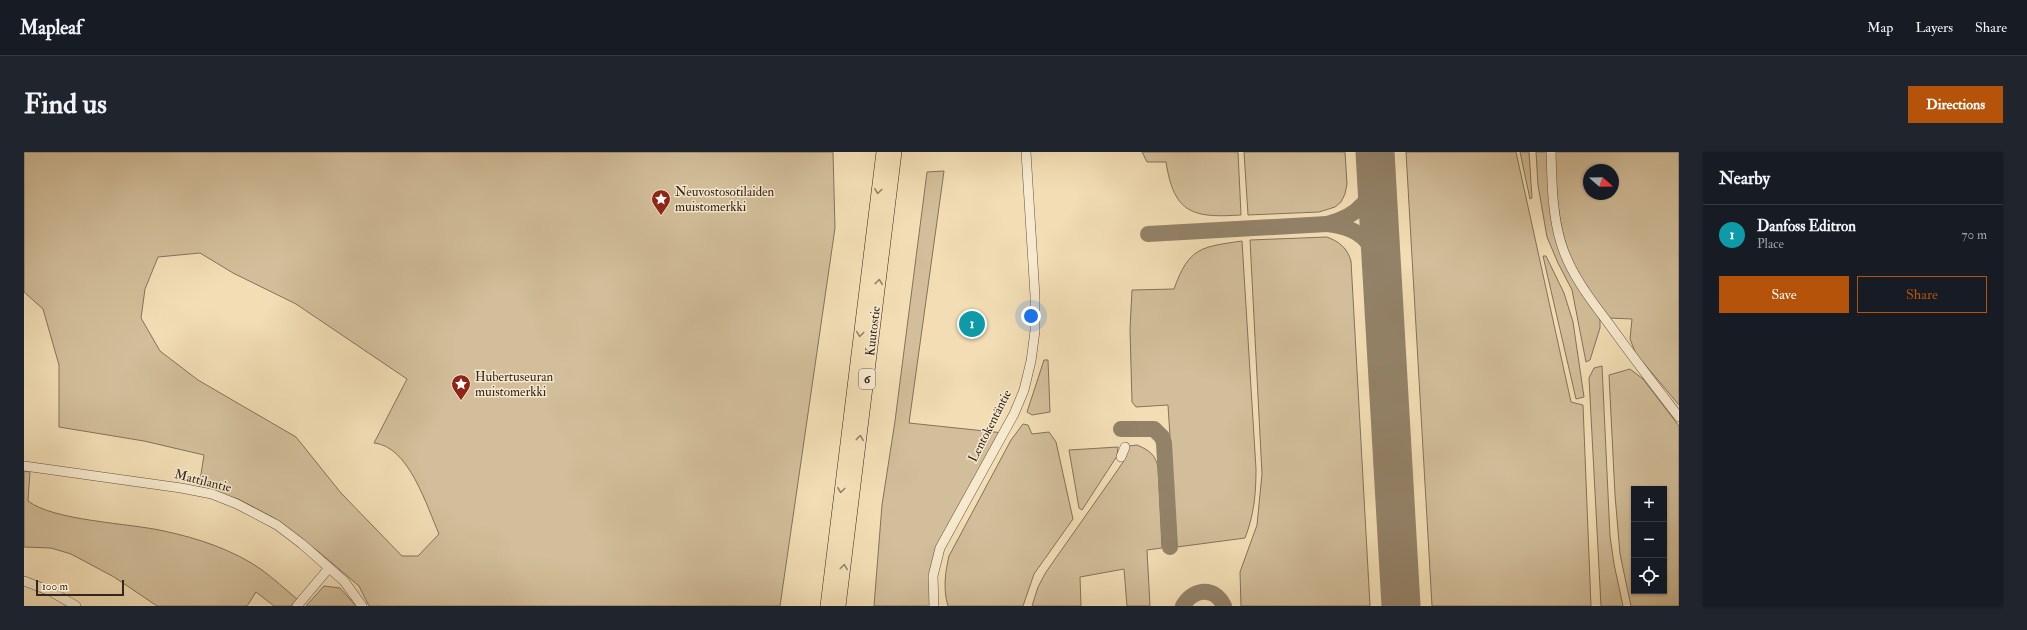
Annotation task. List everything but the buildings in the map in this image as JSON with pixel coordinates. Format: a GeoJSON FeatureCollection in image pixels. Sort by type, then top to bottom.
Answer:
{"type":"FeatureCollection","features":[{"type":"Feature","properties":{"kind":"highway","name":"Kuutostie"},"geometry":{"type":"LineString","coordinates":[[827,606],[883,152]]}},
{"type":"Feature","properties":{"kind":"highway","name":"Kuutostie"},"geometry":{"type":"LineString","coordinates":[[839,606],[895,152]]}},
{"type":"Feature","properties":{"kind":"street","name":"Lentokentäntie"},"geometry":{"type":"LineString","coordinates":[[934,606],[932,591],[933,576],[940,548],[1014,414],[1024,390],[1031,361],[1035,331],[1035,296],[1026,152]]}},
{"type":"Feature","properties":{"kind":"street"},"geometry":{"type":"LineString","coordinates":[[1551,152],[1556,216],[1560,242],[1568,260],[1579,282],[1600,312],[1679,417]]}},
{"type":"Feature","properties":{"kind":"street"},"geometry":{"type":"LineString","coordinates":[[1121,457],[1124,447]]}},
{"type":"Feature","properties":{"kind":"street","name":"Mattilantie"},"geometry":{"type":"LineString","coordinates":[[24,466],[174,486],[212,494],[237,504],[277,525],[344,581],[362,606]]}},
{"type":"Feature","properties":{"kind":"street"},"geometry":{"type":"LineString","coordinates":[[297,606],[329,568]]}},
{"type":"Feature","properties":{"kind":"street"},"geometry":{"type":"LineString","coordinates":[[24,581],[50,591],[76,606]]}},
{"type":"Feature","properties":{"kind":"shaded area"},"geometry":{"type":"Polygon","coordinates":[[[24,152],[833,152],[835,228],[780,606],[369,606],[359,586],[319,552],[274,518],[238,499],[199,487],[204,455],[144,441],[59,427],[59,365],[43,309],[24,292],[24,152]],[[200,253],[158,257],[145,289],[141,318],[160,351],[198,380],[296,437],[341,493],[402,556],[418,556],[439,534],[422,494],[407,466],[397,455],[386,447],[374,443],[407,379],[296,304],[233,273],[200,253]]]}},
{"type":"Feature","properties":{"kind":"shaded area"},"geometry":{"type":"Polygon","coordinates":[[[1142,152],[1238,152],[1241,215],[1210,215],[1198,213],[1188,209],[1174,193],[1166,162],[1147,162],[1142,152]]]}},
{"type":"Feature","properties":{"kind":"shaded area"},"geometry":{"type":"Polygon","coordinates":[[[1244,152],[1345,152],[1347,184],[1345,194],[1341,202],[1335,207],[1319,212],[1248,215],[1244,152]]]}},
{"type":"Feature","properties":{"kind":"shaded area"},"geometry":{"type":"Polygon","coordinates":[[[1406,152],[1516,152],[1571,402],[1583,405],[1591,606],[1432,606],[1406,152]]]}},
{"type":"Feature","properties":{"kind":"shaded area"},"geometry":{"type":"Polygon","coordinates":[[[1520,152],[1529,152],[1532,198],[1530,199],[1520,152]]]}},
{"type":"Feature","properties":{"kind":"shaded area"},"geometry":{"type":"Polygon","coordinates":[[[1536,152],[1547,152],[1553,219],[1600,320],[1600,328],[1590,360],[1586,362],[1572,290],[1547,237],[1538,185],[1536,152]]]}},
{"type":"Feature","properties":{"kind":"shaded area"},"geometry":{"type":"Polygon","coordinates":[[[1554,152],[1679,152],[1679,405],[1636,354],[1630,339],[1632,319],[1609,318],[1585,285],[1573,264],[1568,251],[1561,223],[1557,195],[1554,152]]]}},
{"type":"Feature","properties":{"kind":"shaded area"},"geometry":{"type":"Polygon","coordinates":[[[944,171],[909,423],[1004,433],[940,548],[934,606],[874,606],[882,505],[895,421],[927,172],[944,171]]]}},
{"type":"Feature","properties":{"kind":"shaded area"},"geometry":{"type":"Polygon","coordinates":[[[1327,237],[1336,241],[1342,246],[1347,252],[1351,261],[1370,606],[1241,606],[1240,572],[1257,525],[1262,474],[1250,240],[1327,237]]]}},
{"type":"Feature","properties":{"kind":"shaded area"},"geometry":{"type":"Polygon","coordinates":[[[1242,241],[1256,469],[1255,496],[1252,513],[1245,538],[1177,547],[1168,405],[1136,407],[1132,402],[1130,329],[1132,290],[1174,289],[1185,265],[1191,257],[1198,252],[1216,245],[1242,241]]]}},
{"type":"Feature","properties":{"kind":"shaded area"},"geometry":{"type":"Polygon","coordinates":[[[1543,256],[1546,256],[1564,293],[1573,322],[1584,397],[1576,399],[1543,256]]]}},
{"type":"Feature","properties":{"kind":"shaded area"},"geometry":{"type":"Polygon","coordinates":[[[1044,360],[1048,360],[1050,412],[1032,415],[1027,412],[1044,360]]]}},
{"type":"Feature","properties":{"kind":"shaded area"},"geometry":{"type":"Polygon","coordinates":[[[1602,366],[1610,536],[1623,606],[1601,606],[1589,378],[1594,368],[1602,366]]]}},
{"type":"Feature","properties":{"kind":"shaded area"},"geometry":{"type":"Polygon","coordinates":[[[1630,369],[1643,379],[1679,426],[1679,606],[1631,606],[1620,554],[1615,495],[1609,375],[1630,369]]]}},
{"type":"Feature","properties":{"kind":"shaded area"},"geometry":{"type":"Polygon","coordinates":[[[1023,424],[1028,425],[1032,434],[1049,432],[1056,442],[1073,519],[1034,574],[1023,606],[948,606],[945,593],[945,581],[949,556],[1011,440],[1023,424]]]}},
{"type":"Feature","properties":{"kind":"shaded area"},"geometry":{"type":"Polygon","coordinates":[[[1137,445],[1154,456],[1158,468],[1162,548],[1147,550],[1150,606],[1127,606],[1124,569],[1080,577],[1081,606],[1032,606],[1038,587],[1046,572],[1125,459],[1129,446],[1137,445]]]}},
{"type":"Feature","properties":{"kind":"shaded area"},"geometry":{"type":"Polygon","coordinates":[[[1118,447],[1117,456],[1082,510],[1079,508],[1069,450],[1118,447]]]}},
{"type":"Feature","properties":{"kind":"shaded area"},"geometry":{"type":"Polygon","coordinates":[[[24,471],[30,472],[28,501],[40,508],[73,517],[164,531],[189,537],[215,546],[240,556],[251,563],[266,573],[297,599],[291,606],[274,606],[256,592],[247,606],[157,606],[114,577],[71,554],[51,548],[24,547],[24,471]]]}},
{"type":"Feature","properties":{"kind":"shaded area"},"geometry":{"type":"Polygon","coordinates":[[[324,586],[340,588],[356,606],[306,606],[324,586]]]}},
{"type":"Feature","properties":{"kind":"taxiway"},"geometry":{"type":"LineString","coordinates":[[1376,169],[1372,190],[1362,206],[1347,217],[1327,224],[1350,229],[1359,234],[1371,247],[1382,278]]}},
{"type":"Feature","properties":{"kind":"taxiway"},"geometry":{"type":"LineString","coordinates":[[1148,234],[1327,224]]}},
{"type":"Feature","properties":{"kind":"taxiway"},"geometry":{"type":"LineString","coordinates":[[1121,429],[1154,429],[1162,437],[1164,443],[1170,547]]}},
{"type":"Feature","properties":{"kind":"taxiway"},"geometry":{"type":"LineString","coordinates":[[1397,606],[1400,590]]}},
{"type":"Feature","properties":{"kind":"taxiway"},"geometry":{"type":"LineString","coordinates":[[1183,606],[1192,596],[1204,592],[1210,592],[1215,595],[1224,606]]}},
{"type":"Feature","properties":{"kind":"runway"},"geometry":{"type":"LineString","coordinates":[[1375,152],[1401,606]]}},
{"type":"Feature","properties":{"kind":"place","name":"Neuvostosotilaiden muistomerkki"},"geometry":{"type":"Point","coordinates":[661,216]}},
{"type":"Feature","properties":{"kind":"place","name":"Danfoss Editron"},"geometry":{"type":"Point","coordinates":[972,324]}},
{"type":"Feature","properties":{"kind":"place","name":"Hubertuseuran muistomerkki"},"geometry":{"type":"Point","coordinates":[461,401]}}]}
